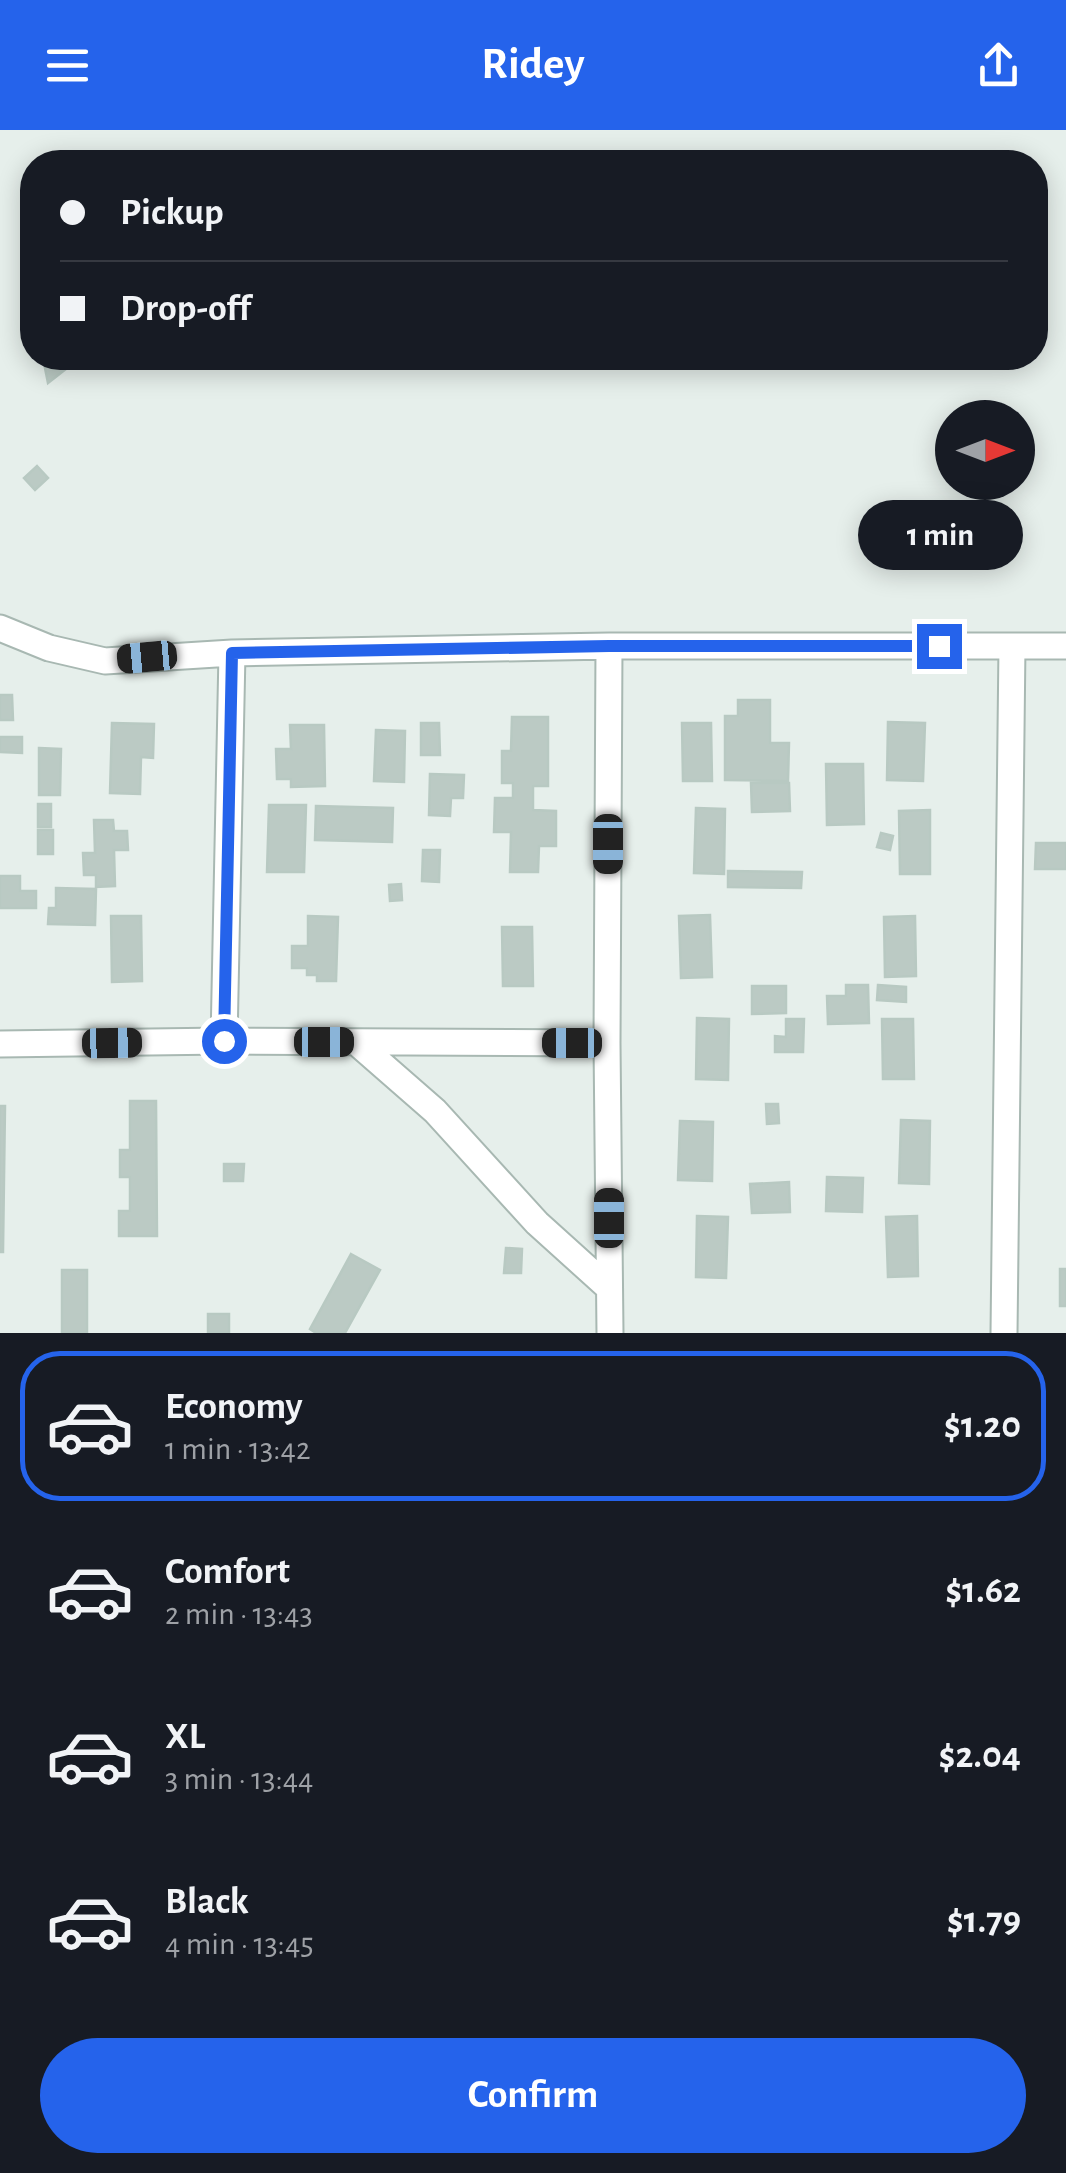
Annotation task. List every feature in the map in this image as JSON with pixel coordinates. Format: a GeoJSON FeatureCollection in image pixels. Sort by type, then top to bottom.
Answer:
{"type":"FeatureCollection","features":[{"type":"Feature","properties":{"kind":"street"},"geometry":{"type":"LineString","coordinates":[[0,628],[49,648],[105,660],[232,653],[609,646],[1066,646]]}},
{"type":"Feature","properties":{"kind":"street"},"geometry":{"type":"LineString","coordinates":[[609,646],[610,1333]]}},
{"type":"Feature","properties":{"kind":"street"},"geometry":{"type":"LineString","coordinates":[[1004,1333],[1012,646]]}},
{"type":"Feature","properties":{"kind":"street"},"geometry":{"type":"LineString","coordinates":[[224,1041],[232,653]]}},
{"type":"Feature","properties":{"kind":"street"},"geometry":{"type":"LineString","coordinates":[[356,1042],[436,1112],[538,1224],[609,1288]]}},
{"type":"Feature","properties":{"kind":"street"},"geometry":{"type":"LineString","coordinates":[[0,1044],[608,1043]]}},
{"type":"Feature","properties":{"kind":"building"},"geometry":{"type":"Polygon","coordinates":[[[45,370],[65,370],[48,383],[45,370]]]}},
{"type":"Feature","properties":{"kind":"building"},"geometry":{"type":"Polygon","coordinates":[[[37,466],[48,478],[35,490],[24,478],[37,466]]]}},
{"type":"Feature","properties":{"kind":"building"},"geometry":{"type":"Polygon","coordinates":[[[0,695],[12,695],[13,720],[0,720],[0,695]]]}},
{"type":"Feature","properties":{"kind":"building"},"geometry":{"type":"Polygon","coordinates":[[[738,700],[770,700],[770,743],[789,743],[788,781],[725,780],[725,716],[738,716],[738,700]]]}},
{"type":"Feature","properties":{"kind":"building"},"geometry":{"type":"Polygon","coordinates":[[[512,717],[548,717],[548,786],[533,786],[533,810],[556,811],[556,846],[539,846],[538,872],[510,872],[511,832],[494,832],[495,798],[513,798],[513,783],[502,783],[502,751],[511,751],[512,717]]]}},
{"type":"Feature","properties":{"kind":"building"},"geometry":{"type":"Polygon","coordinates":[[[888,722],[925,723],[923,781],[887,780],[888,722]]]}},
{"type":"Feature","properties":{"kind":"building"},"geometry":{"type":"Polygon","coordinates":[[[112,723],[154,724],[153,758],[141,757],[140,794],[110,793],[112,723]]]}},
{"type":"Feature","properties":{"kind":"building"},"geometry":{"type":"Polygon","coordinates":[[[421,723],[439,723],[440,755],[421,755],[421,723]]]}},
{"type":"Feature","properties":{"kind":"building"},"geometry":{"type":"Polygon","coordinates":[[[682,723],[711,723],[712,781],[683,781],[682,723]]]}},
{"type":"Feature","properties":{"kind":"building"},"geometry":{"type":"Polygon","coordinates":[[[290,725],[324,725],[325,786],[291,787],[291,779],[277,779],[276,749],[291,749],[290,725]]]}},
{"type":"Feature","properties":{"kind":"building"},"geometry":{"type":"Polygon","coordinates":[[[376,730],[405,731],[404,782],[374,781],[376,730]]]}},
{"type":"Feature","properties":{"kind":"building"},"geometry":{"type":"Polygon","coordinates":[[[0,737],[22,737],[22,753],[0,752],[0,737]]]}},
{"type":"Feature","properties":{"kind":"building"},"geometry":{"type":"Polygon","coordinates":[[[39,748],[61,749],[60,795],[39,795],[39,748]]]}},
{"type":"Feature","properties":{"kind":"building"},"geometry":{"type":"Polygon","coordinates":[[[826,764],[863,764],[864,824],[827,825],[826,764]]]}},
{"type":"Feature","properties":{"kind":"building"},"geometry":{"type":"Polygon","coordinates":[[[430,774],[464,775],[463,798],[451,798],[450,816],[429,815],[430,774]]]}},
{"type":"Feature","properties":{"kind":"building"},"geometry":{"type":"Polygon","coordinates":[[[751,783],[789,783],[790,811],[752,812],[751,783]]]}},
{"type":"Feature","properties":{"kind":"building"},"geometry":{"type":"Polygon","coordinates":[[[38,804],[51,804],[51,827],[38,827],[38,804]]]}},
{"type":"Feature","properties":{"kind":"building"},"geometry":{"type":"Polygon","coordinates":[[[269,805],[306,805],[304,872],[267,872],[269,805]]]}},
{"type":"Feature","properties":{"kind":"building"},"geometry":{"type":"Polygon","coordinates":[[[316,806],[393,808],[392,842],[315,840],[316,806]]]}},
{"type":"Feature","properties":{"kind":"building"},"geometry":{"type":"Polygon","coordinates":[[[696,808],[725,809],[724,874],[694,873],[696,808]]]}},
{"type":"Feature","properties":{"kind":"building"},"geometry":{"type":"Polygon","coordinates":[[[930,810],[930,874],[900,874],[899,811],[930,810]]]}},
{"type":"Feature","properties":{"kind":"building"},"geometry":{"type":"Polygon","coordinates":[[[94,820],[113,820],[114,831],[127,831],[128,850],[114,850],[115,886],[96,887],[96,875],[84,875],[83,853],[95,853],[94,820]]]}},
{"type":"Feature","properties":{"kind":"building"},"geometry":{"type":"Polygon","coordinates":[[[38,830],[53,830],[53,854],[38,854],[38,830]]]}},
{"type":"Feature","properties":{"kind":"building"},"geometry":{"type":"Polygon","coordinates":[[[881,833],[893,836],[890,850],[877,847],[881,833]]]}},
{"type":"Feature","properties":{"kind":"building"},"geometry":{"type":"Polygon","coordinates":[[[1036,843],[1066,843],[1066,869],[1035,869],[1036,843]]]}},
{"type":"Feature","properties":{"kind":"building"},"geometry":{"type":"Polygon","coordinates":[[[423,850],[440,850],[439,882],[422,881],[423,850]]]}},
{"type":"Feature","properties":{"kind":"building"},"geometry":{"type":"Polygon","coordinates":[[[728,871],[802,872],[801,888],[728,887],[728,871]]]}},
{"type":"Feature","properties":{"kind":"building"},"geometry":{"type":"Polygon","coordinates":[[[0,876],[20,876],[20,891],[36,891],[36,908],[0,908],[0,876]]]}},
{"type":"Feature","properties":{"kind":"building"},"geometry":{"type":"Polygon","coordinates":[[[401,884],[402,900],[390,901],[389,885],[401,884]]]}},
{"type":"Feature","properties":{"kind":"building"},"geometry":{"type":"Polygon","coordinates":[[[56,888],[96,889],[95,925],[48,924],[49,908],[56,908],[56,888]]]}},
{"type":"Feature","properties":{"kind":"building"},"geometry":{"type":"Polygon","coordinates":[[[710,915],[712,977],[681,978],[679,916],[710,915]]]}},
{"type":"Feature","properties":{"kind":"building"},"geometry":{"type":"Polygon","coordinates":[[[111,916],[141,916],[142,981],[112,982],[111,916]]]}},
{"type":"Feature","properties":{"kind":"building"},"geometry":{"type":"Polygon","coordinates":[[[308,916],[338,917],[336,981],[317,981],[317,975],[307,975],[307,968],[292,968],[292,946],[308,946],[308,916]]]}},
{"type":"Feature","properties":{"kind":"building"},"geometry":{"type":"Polygon","coordinates":[[[915,916],[916,976],[885,977],[884,917],[915,916]]]}},
{"type":"Feature","properties":{"kind":"building"},"geometry":{"type":"Polygon","coordinates":[[[502,927],[532,927],[533,986],[503,986],[502,927]]]}},
{"type":"Feature","properties":{"kind":"building"},"geometry":{"type":"Polygon","coordinates":[[[846,985],[868,985],[869,1023],[828,1024],[827,996],[846,996],[846,985]]]}},
{"type":"Feature","properties":{"kind":"building"},"geometry":{"type":"Polygon","coordinates":[[[878,985],[906,987],[906,1002],[877,1000],[878,985]]]}},
{"type":"Feature","properties":{"kind":"building"},"geometry":{"type":"Polygon","coordinates":[[[752,986],[786,986],[786,1013],[752,1014],[752,986]]]}},
{"type":"Feature","properties":{"kind":"building"},"geometry":{"type":"Polygon","coordinates":[[[697,1018],[729,1019],[728,1080],[696,1079],[697,1018]]]}},
{"type":"Feature","properties":{"kind":"building"},"geometry":{"type":"Polygon","coordinates":[[[786,1019],[804,1019],[803,1052],[775,1052],[775,1036],[786,1037],[786,1019]]]}},
{"type":"Feature","properties":{"kind":"building"},"geometry":{"type":"Polygon","coordinates":[[[882,1019],[913,1019],[914,1079],[883,1079],[882,1019]]]}},
{"type":"Feature","properties":{"kind":"building"},"geometry":{"type":"Polygon","coordinates":[[[130,1101],[156,1101],[157,1236],[119,1236],[119,1211],[130,1211],[130,1177],[120,1177],[120,1150],[130,1150],[130,1101]]]}},
{"type":"Feature","properties":{"kind":"building"},"geometry":{"type":"Polygon","coordinates":[[[766,1104],[778,1104],[779,1123],[767,1124],[766,1104]]]}},
{"type":"Feature","properties":{"kind":"building"},"geometry":{"type":"Polygon","coordinates":[[[0,1106],[5,1106],[3,1252],[0,1252],[0,1106]]]}},
{"type":"Feature","properties":{"kind":"building"},"geometry":{"type":"Polygon","coordinates":[[[901,1120],[930,1121],[929,1184],[899,1183],[901,1120]]]}},
{"type":"Feature","properties":{"kind":"building"},"geometry":{"type":"Polygon","coordinates":[[[680,1121],[713,1122],[712,1181],[678,1180],[680,1121]]]}},
{"type":"Feature","properties":{"kind":"building"},"geometry":{"type":"Polygon","coordinates":[[[224,1164],[244,1164],[243,1181],[224,1181],[224,1164]]]}},
{"type":"Feature","properties":{"kind":"building"},"geometry":{"type":"Polygon","coordinates":[[[827,1177],[863,1178],[862,1212],[826,1211],[827,1177]]]}},
{"type":"Feature","properties":{"kind":"building"},"geometry":{"type":"Polygon","coordinates":[[[789,1182],[790,1212],[752,1213],[750,1184],[789,1182]]]}},
{"type":"Feature","properties":{"kind":"building"},"geometry":{"type":"Polygon","coordinates":[[[697,1216],[728,1217],[726,1278],[696,1277],[697,1216]]]}},
{"type":"Feature","properties":{"kind":"building"},"geometry":{"type":"Polygon","coordinates":[[[917,1216],[918,1276],[888,1277],[886,1217],[917,1216]]]}},
{"type":"Feature","properties":{"kind":"building"},"geometry":{"type":"Polygon","coordinates":[[[506,1248],[522,1249],[521,1273],[504,1273],[506,1248]]]}},
{"type":"Feature","properties":{"kind":"building"},"geometry":{"type":"Polygon","coordinates":[[[351,1254],[380,1270],[345,1333],[316,1333],[310,1329],[351,1254]]]}},
{"type":"Feature","properties":{"kind":"building"},"geometry":{"type":"Polygon","coordinates":[[[1060,1269],[1066,1269],[1066,1306],[1060,1306],[1060,1269]]]}},
{"type":"Feature","properties":{"kind":"building"},"geometry":{"type":"Polygon","coordinates":[[[62,1270],[87,1270],[87,1333],[62,1333],[62,1270]]]}},
{"type":"Feature","properties":{"kind":"building"},"geometry":{"type":"Polygon","coordinates":[[[208,1314],[229,1314],[229,1333],[208,1333],[208,1314]]]}},
{"type":"Feature","properties":{"kind":"route"},"geometry":{"type":"LineString","coordinates":[[224,1041],[232,653],[609,646],[939,646]]}}]}
